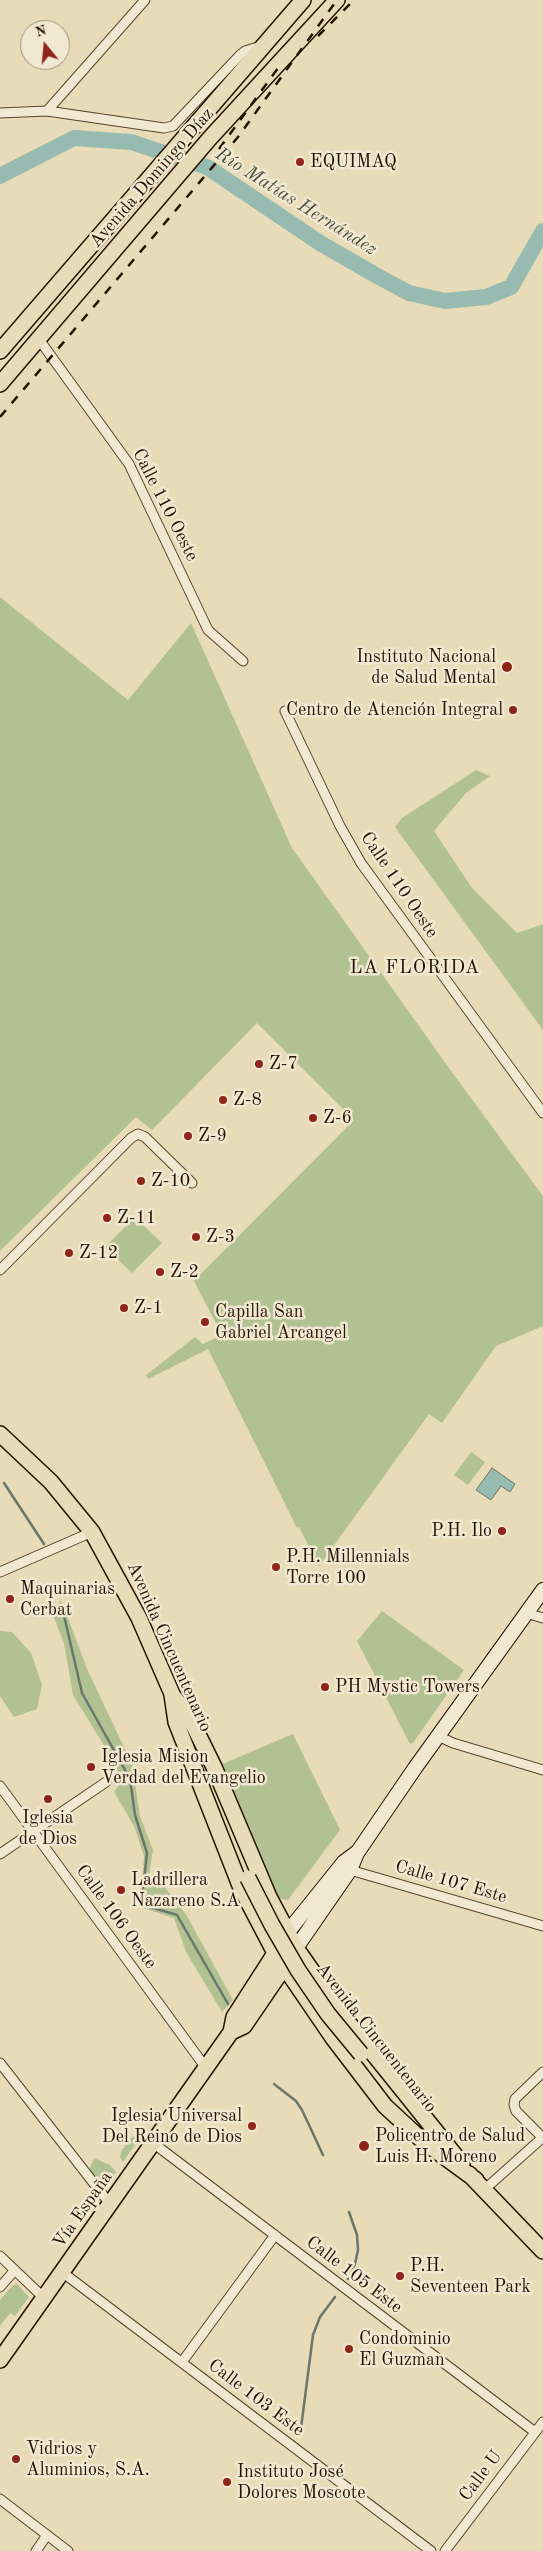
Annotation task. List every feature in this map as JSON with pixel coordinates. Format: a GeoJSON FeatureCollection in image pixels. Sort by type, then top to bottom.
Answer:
{"type":"FeatureCollection","features":[{"type":"Feature","properties":{"kind":"main road","name":"Avenida Domingo Díaz"},"geometry":{"type":"LineString","coordinates":[[0,351],[303,0]]}},
{"type":"Feature","properties":{"kind":"main road","name":"Avenida Domingo Díaz"},"geometry":{"type":"LineString","coordinates":[[0,384],[210,138],[336,0]]}},
{"type":"Feature","properties":{"kind":"main road","name":"Avenida Cincuentenario"},"geometry":{"type":"LineString","coordinates":[[0,1434],[51,1482],[92,1532],[139,1618],[248,1878],[298,1970],[328,2014],[396,2099],[543,2251]]}},
{"type":"Feature","properties":{"kind":"main road"},"geometry":{"type":"LineString","coordinates":[[296,1948],[350,1870],[357,1853],[543,1590]]}},
{"type":"Feature","properties":{"kind":"main road"},"geometry":{"type":"LineString","coordinates":[[172,1695],[189,1716],[214,1767],[269,1897],[296,1948],[347,2021],[480,2185]]}},
{"type":"Feature","properties":{"kind":"main road"},"geometry":{"type":"LineString","coordinates":[[172,1695],[176,1722],[241,1888],[275,1953],[368,2087],[399,2121],[480,2185]]}},
{"type":"Feature","properties":{"kind":"main road"},"geometry":{"type":"LineString","coordinates":[[287,1933],[344,1862],[357,1853]]}},
{"type":"Feature","properties":{"kind":"main road","name":"Vía España"},"geometry":{"type":"LineString","coordinates":[[0,2360],[231,2032],[234,2017],[287,1933]]}},
{"type":"Feature","properties":{"kind":"main road","name":"Vía España"},"geometry":{"type":"LineString","coordinates":[[231,2032],[244,2026],[296,1948]]}},
{"type":"Feature","properties":{"kind":"main road"},"geometry":{"type":"LineString","coordinates":[[260,2002],[275,1992],[284,1990],[302,1994]]}},
{"type":"Feature","properties":{"kind":"street"},"geometry":{"type":"LineString","coordinates":[[47,110],[145,0]]}},
{"type":"Feature","properties":{"kind":"street"},"geometry":{"type":"LineString","coordinates":[[0,112],[47,110],[164,128],[173,126],[240,55],[251,48],[264,46]]}},
{"type":"Feature","properties":{"kind":"street","name":"Calle 110 Oeste"},"geometry":{"type":"LineString","coordinates":[[38,338],[129,464],[208,630],[243,661]]}},
{"type":"Feature","properties":{"kind":"street","name":"Calle 110 Oeste"},"geometry":{"type":"LineString","coordinates":[[284,711],[340,826],[361,863],[543,1113]]}},
{"type":"Feature","properties":{"kind":"street"},"geometry":{"type":"LineString","coordinates":[[0,1270],[131,1138],[138,1134],[145,1137],[192,1183]]}},
{"type":"Feature","properties":{"kind":"street"},"geometry":{"type":"LineString","coordinates":[[0,1572],[92,1532]]}},
{"type":"Feature","properties":{"kind":"street"},"geometry":{"type":"LineString","coordinates":[[526,1613],[543,1618]]}},
{"type":"Feature","properties":{"kind":"street"},"geometry":{"type":"LineString","coordinates":[[438,1736],[453,1743],[543,1770]]}},
{"type":"Feature","properties":{"kind":"street"},"geometry":{"type":"LineString","coordinates":[[0,1854],[106,1782]]}},
{"type":"Feature","properties":{"kind":"street","name":"Calle 106 Oeste"},"geometry":{"type":"LineString","coordinates":[[0,1786],[206,2068]]}},
{"type":"Feature","properties":{"kind":"street","name":"Calle 107 Este"},"geometry":{"type":"LineString","coordinates":[[350,1870],[543,1926]]}},
{"type":"Feature","properties":{"kind":"street"},"geometry":{"type":"LineString","coordinates":[[0,2063],[110,2204]]}},
{"type":"Feature","properties":{"kind":"street"},"geometry":{"type":"LineString","coordinates":[[480,2185],[543,2138],[516,2111],[515,2099],[543,2072]]}},
{"type":"Feature","properties":{"kind":"street","name":"Calle 105 Este"},"geometry":{"type":"LineString","coordinates":[[153,2143],[535,2432]]}},
{"type":"Feature","properties":{"kind":"street"},"geometry":{"type":"LineString","coordinates":[[182,2362],[275,2235]]}},
{"type":"Feature","properties":{"kind":"street"},"geometry":{"type":"LineString","coordinates":[[0,2256],[44,2298]]}},
{"type":"Feature","properties":{"kind":"street"},"geometry":{"type":"LineString","coordinates":[[0,2287],[14,2271]]}},
{"type":"Feature","properties":{"kind":"street","name":"Calle 103 Este"},"geometry":{"type":"LineString","coordinates":[[62,2272],[431,2551]]}},
{"type":"Feature","properties":{"kind":"street","name":"Calle U"},"geometry":{"type":"LineString","coordinates":[[445,2551],[543,2422]]}},
{"type":"Feature","properties":{"kind":"street"},"geometry":{"type":"LineString","coordinates":[[0,2500],[68,2551]]}},
{"type":"Feature","properties":{"kind":"street"},"geometry":{"type":"LineString","coordinates":[[36,2551],[47,2535]]}},
{"type":"Feature","properties":{"kind":"green space"},"geometry":{"type":"Polygon","coordinates":[[[0,597],[128,700],[191,623],[292,848],[543,1196],[543,1326],[496,1346],[442,1423],[429,1414],[319,1566],[299,1527],[297,1528],[208,1349],[148,1379],[146,1375],[195,1337],[203,1344],[222,1335],[194,1281],[354,1120],[257,1023],[152,1130],[136,1117],[0,1251],[0,597]]]}},
{"type":"Feature","properties":{"kind":"green space"},"geometry":{"type":"Polygon","coordinates":[[[476,770],[490,776],[466,793],[434,831],[472,888],[517,933],[543,924],[543,1030],[395,827],[402,818],[476,770]]]}},
{"type":"Feature","properties":{"kind":"green space"},"geometry":{"type":"Polygon","coordinates":[[[135,1217],[162,1243],[132,1273],[105,1247],[135,1217]]]}},
{"type":"Feature","properties":{"kind":"green space"},"geometry":{"type":"Polygon","coordinates":[[[471,1452],[485,1462],[468,1485],[454,1475],[471,1452]]]}},
{"type":"Feature","properties":{"kind":"green space"},"geometry":{"type":"Polygon","coordinates":[[[61,1600],[88,1671],[140,1781],[135,1783],[140,1816],[153,1850],[147,1888],[161,1882],[187,1916],[233,2000],[222,2012],[186,1952],[174,1918],[143,1908],[141,1905],[144,1856],[134,1826],[114,1792],[122,1780],[105,1747],[73,1695],[64,1643],[52,1613],[61,1600]]]}},
{"type":"Feature","properties":{"kind":"green space"},"geometry":{"type":"Polygon","coordinates":[[[382,1611],[464,1670],[413,1743],[410,1744],[357,1641],[382,1611]]]}},
{"type":"Feature","properties":{"kind":"green space"},"geometry":{"type":"Polygon","coordinates":[[[0,1631],[12,1632],[31,1653],[42,1685],[37,1709],[14,1717],[0,1696],[0,1631]]]}},
{"type":"Feature","properties":{"kind":"green space"},"geometry":{"type":"Polygon","coordinates":[[[293,1734],[340,1830],[288,1900],[277,1898],[247,1832],[249,1828],[220,1765],[293,1734]]]}},
{"type":"Feature","properties":{"kind":"green space"},"geometry":{"type":"Polygon","coordinates":[[[135,2136],[140,2138],[123,2162],[120,2157],[122,2150],[131,2138],[135,2136]]]}},
{"type":"Feature","properties":{"kind":"green space"},"geometry":{"type":"Polygon","coordinates":[[[94,2158],[110,2165],[116,2172],[109,2183],[103,2186],[89,2170],[94,2158]]]}},
{"type":"Feature","properties":{"kind":"green space"},"geometry":{"type":"Polygon","coordinates":[[[17,2284],[29,2297],[15,2316],[10,2313],[0,2326],[0,2300],[12,2286],[17,2284]]]}},
{"type":"Feature","properties":{"kind":"water"},"geometry":{"type":"Polygon","coordinates":[[[492,1468],[515,1484],[510,1492],[501,1486],[491,1500],[476,1490],[492,1468]]]}},
{"type":"Feature","properties":{"kind":"waterway","name":"Río Matías Hernández"},"geometry":{"type":"LineString","coordinates":[[0,176],[74,138],[131,142],[207,167],[320,243],[379,277],[409,293],[445,301],[486,297],[511,287],[543,231]]}},
{"type":"Feature","properties":{"kind":"waterway"},"geometry":{"type":"LineString","coordinates":[[4,1483],[44,1544]]}},
{"type":"Feature","properties":{"kind":"waterway"},"geometry":{"type":"LineString","coordinates":[[62,1607],[82,1693],[130,1779],[135,1815],[147,1853],[143,1890],[145,1902],[147,1906],[177,1915],[228,2004]]}},
{"type":"Feature","properties":{"kind":"waterway"},"geometry":{"type":"LineString","coordinates":[[274,2084],[296,2101],[323,2155]]}},
{"type":"Feature","properties":{"kind":"waterway"},"geometry":{"type":"LineString","coordinates":[[348,2279],[355,2264],[358,2250],[357,2235],[349,2212]]}},
{"type":"Feature","properties":{"kind":"waterway"},"geometry":{"type":"LineString","coordinates":[[301,2428],[313,2335],[320,2317],[335,2297]]}},
{"type":"Feature","properties":{"kind":"railway"},"geometry":{"type":"LineString","coordinates":[[0,417],[238,137],[337,0]]}},
{"type":"Feature","properties":{"kind":"railway"},"geometry":{"type":"LineString","coordinates":[[318,36],[354,0]]}},
{"type":"Feature","properties":{"kind":"railway"},"geometry":{"type":"LineString","coordinates":[[219,149],[281,64]]}},
{"type":"Feature","properties":{"kind":"place","name":"EQUIMAQ"},"geometry":{"type":"Point","coordinates":[300,162]}},
{"type":"Feature","properties":{"kind":"place","name":"Instituto Nacional de Salud Mental"},"geometry":{"type":"Point","coordinates":[507,667]}},
{"type":"Feature","properties":{"kind":"place","name":"Centro de Atención Integral"},"geometry":{"type":"Point","coordinates":[513,710]}},
{"type":"Feature","properties":{"kind":"place","name":"Z-7"},"geometry":{"type":"Point","coordinates":[259,1064]}},
{"type":"Feature","properties":{"kind":"place","name":"Z-8"},"geometry":{"type":"Point","coordinates":[223,1100]}},
{"type":"Feature","properties":{"kind":"place","name":"Z-6"},"geometry":{"type":"Point","coordinates":[313,1118]}},
{"type":"Feature","properties":{"kind":"place","name":"Z-9"},"geometry":{"type":"Point","coordinates":[188,1136]}},
{"type":"Feature","properties":{"kind":"place","name":"Z-10"},"geometry":{"type":"Point","coordinates":[141,1181]}},
{"type":"Feature","properties":{"kind":"place","name":"Z-11"},"geometry":{"type":"Point","coordinates":[107,1218]}},
{"type":"Feature","properties":{"kind":"place","name":"Z-3"},"geometry":{"type":"Point","coordinates":[196,1237]}},
{"type":"Feature","properties":{"kind":"place","name":"Z-12"},"geometry":{"type":"Point","coordinates":[69,1253]}},
{"type":"Feature","properties":{"kind":"place","name":"Z-2"},"geometry":{"type":"Point","coordinates":[160,1272]}},
{"type":"Feature","properties":{"kind":"place","name":"Z-1"},"geometry":{"type":"Point","coordinates":[124,1308]}},
{"type":"Feature","properties":{"kind":"place","name":"Capilla San Gabriel Arcangel"},"geometry":{"type":"Point","coordinates":[205,1322]}},
{"type":"Feature","properties":{"kind":"place","name":"P.H. Ilo"},"geometry":{"type":"Point","coordinates":[502,1531]}},
{"type":"Feature","properties":{"kind":"place","name":"P.H. Millennials Torre 100"},"geometry":{"type":"Point","coordinates":[276,1567]}},
{"type":"Feature","properties":{"kind":"place","name":"Maquinarias Cerbat"},"geometry":{"type":"Point","coordinates":[10,1599]}},
{"type":"Feature","properties":{"kind":"place","name":"PH Mystic Towers"},"geometry":{"type":"Point","coordinates":[325,1687]}},
{"type":"Feature","properties":{"kind":"place","name":"Iglesia Mision Verdad del Evangelio"},"geometry":{"type":"Point","coordinates":[91,1767]}},
{"type":"Feature","properties":{"kind":"place","name":"Iglesia de Dios"},"geometry":{"type":"Point","coordinates":[48,1799]}},
{"type":"Feature","properties":{"kind":"place","name":"Ladrillera Nazareno S.A"},"geometry":{"type":"Point","coordinates":[121,1890]}},
{"type":"Feature","properties":{"kind":"place","name":"Iglesia Universal Del Reino de Dios"},"geometry":{"type":"Point","coordinates":[252,2126]}},
{"type":"Feature","properties":{"kind":"place","name":"Policentro de Salud Luis H. Moreno"},"geometry":{"type":"Point","coordinates":[364,2146]}},
{"type":"Feature","properties":{"kind":"place","name":"P.H. Seventeen Park"},"geometry":{"type":"Point","coordinates":[400,2276]}},
{"type":"Feature","properties":{"kind":"place","name":"Condominio El Guzman"},"geometry":{"type":"Point","coordinates":[349,2349]}},
{"type":"Feature","properties":{"kind":"place","name":"Vidrios y Aluminios, S.A."},"geometry":{"type":"Point","coordinates":[16,2459]}},
{"type":"Feature","properties":{"kind":"place","name":"Instituto José Dolores Moscote"},"geometry":{"type":"Point","coordinates":[227,2482]}},
{"type":"Feature","properties":{"kind":"district","name":"LA FLORIDA"},"geometry":{"type":"Point","coordinates":[415,968]}}]}
